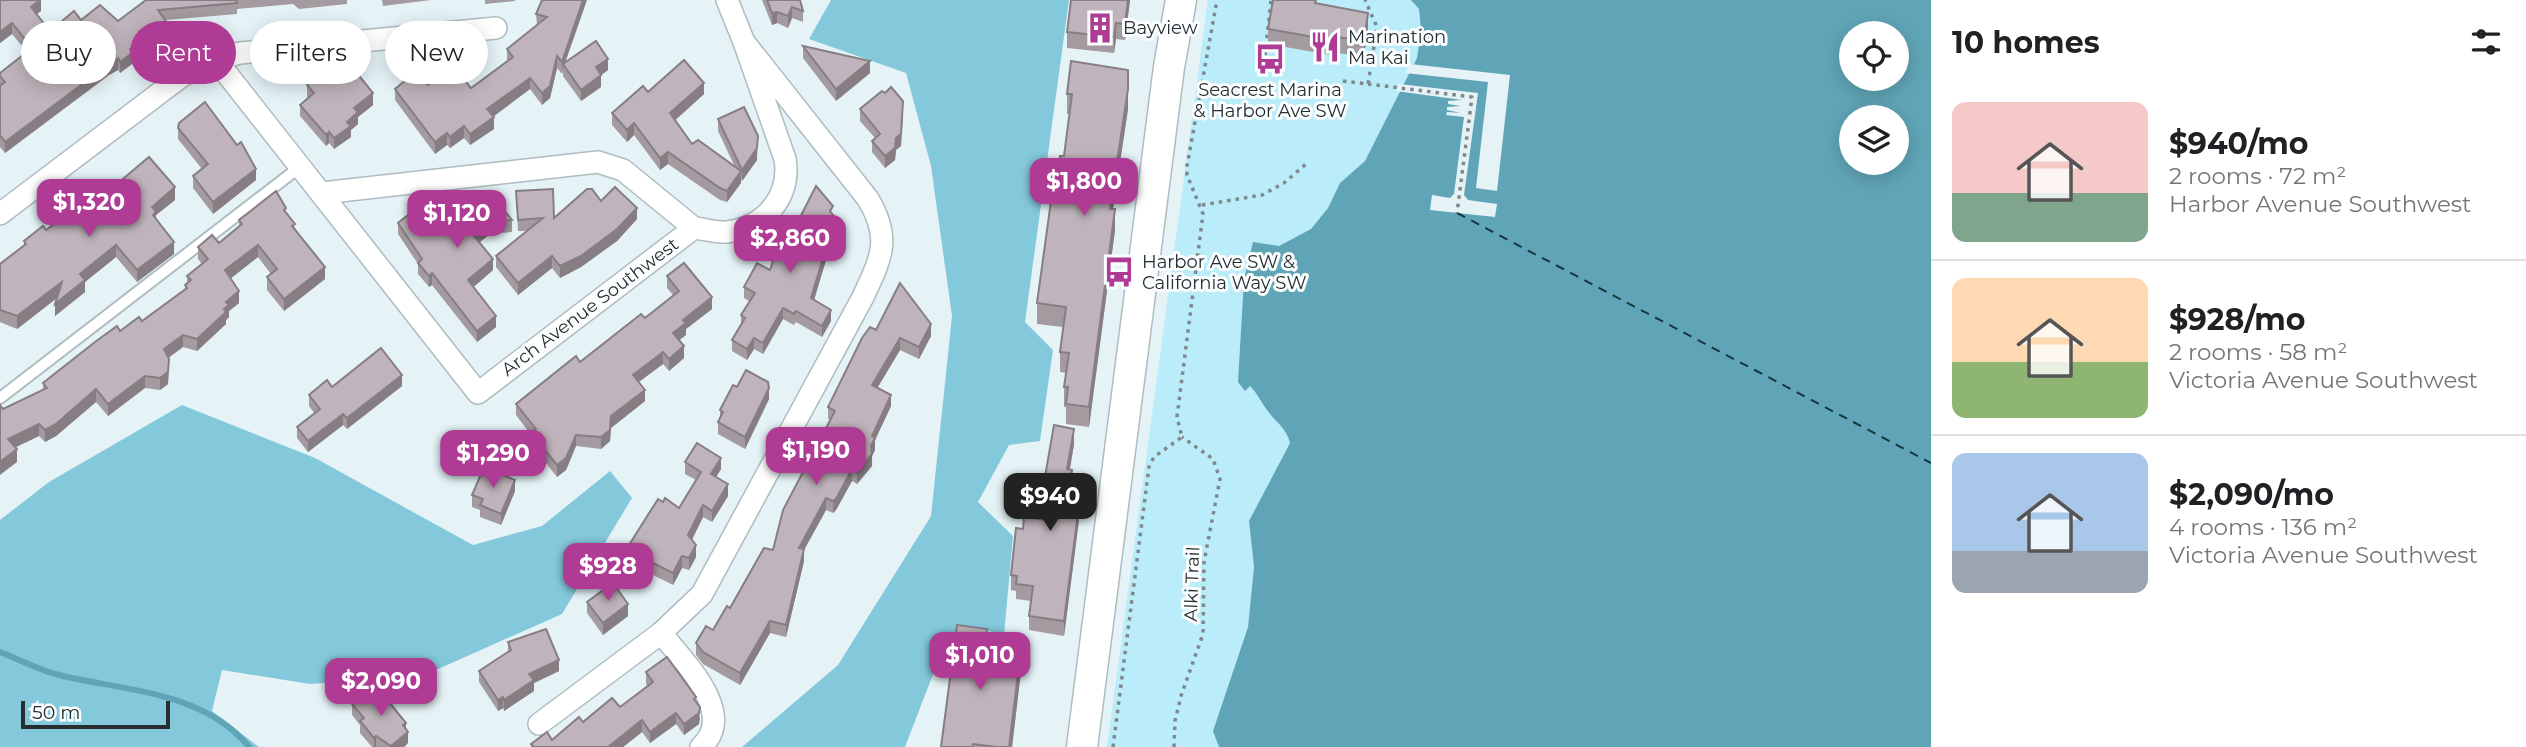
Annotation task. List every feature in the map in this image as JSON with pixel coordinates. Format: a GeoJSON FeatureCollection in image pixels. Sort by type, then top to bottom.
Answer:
{"type":"FeatureCollection","features":[{"type":"Feature","properties":{"kind":"main road"},"geometry":{"type":"LineString","coordinates":[[1082,747],[1168,80],[1181,0]]}},
{"type":"Feature","properties":{"kind":"street"},"geometry":{"type":"LineString","coordinates":[[539,724],[661,633],[702,594],[863,297],[883,248],[878,216],[868,199],[744,42],[727,0]]}},
{"type":"Feature","properties":{"kind":"street"},"geometry":{"type":"LineString","coordinates":[[236,54],[496,28]]}},
{"type":"Feature","properties":{"kind":"street","name":"Arch Avenue Southwest"},"geometry":{"type":"LineString","coordinates":[[322,193],[478,393],[694,228],[724,233],[744,228],[762,218],[784,192],[788,177],[785,159],[744,42]]}},
{"type":"Feature","properties":{"kind":"street"},"geometry":{"type":"LineString","coordinates":[[0,214],[171,84]]}},
{"type":"Feature","properties":{"kind":"street"},"geometry":{"type":"LineString","coordinates":[[235,84],[322,193],[598,162],[623,170],[694,228]]}},
{"type":"Feature","properties":{"kind":"street"},"geometry":{"type":"LineString","coordinates":[[661,633],[698,681],[715,718],[712,734],[701,747]]}},
{"type":"Feature","properties":{"kind":"lane"},"geometry":{"type":"LineString","coordinates":[[0,398],[301,166]]}},
{"type":"Feature","properties":{"kind":"path"},"geometry":{"type":"LineString","coordinates":[[1113,747],[1149,467],[1154,457],[1182,437],[1177,417],[1202,205],[1187,175],[1217,0]]}},
{"type":"Feature","properties":{"kind":"path"},"geometry":{"type":"LineString","coordinates":[[1265,55],[1271,0]]}},
{"type":"Feature","properties":{"kind":"path"},"geometry":{"type":"LineString","coordinates":[[1365,0],[1377,27],[1368,84]]}},
{"type":"Feature","properties":{"kind":"path"},"geometry":{"type":"LineString","coordinates":[[1343,81],[1472,97],[1457,213]]}},
{"type":"Feature","properties":{"kind":"path"},"geometry":{"type":"LineString","coordinates":[[1181,149],[1190,150]]}},
{"type":"Feature","properties":{"kind":"path"},"geometry":{"type":"LineString","coordinates":[[1202,205],[1262,195],[1284,184],[1306,164]]}},
{"type":"Feature","properties":{"kind":"path"},"geometry":{"type":"LineString","coordinates":[[1226,200],[1226,206]]}},
{"type":"Feature","properties":{"kind":"path","name":"Alki Trail"},"geometry":{"type":"LineString","coordinates":[[1174,747],[1175,722],[1181,696],[1203,634],[1204,562],[1220,480],[1213,459],[1182,437]]}},
{"type":"Feature","properties":{"kind":"shaded area"},"geometry":{"type":"Polygon","coordinates":[[[831,0],[1069,0],[1025,322],[1053,350],[1040,441],[1009,445],[978,502],[1013,536],[1004,635],[968,626],[940,656],[905,747],[742,747],[838,665],[931,516],[952,316],[931,166],[906,73],[809,39],[831,0]]]}},
{"type":"Feature","properties":{"kind":"shaded area"},"geometry":{"type":"Polygon","coordinates":[[[1208,0],[1411,0],[1419,9],[1421,30],[1417,58],[1376,145],[1365,161],[1340,183],[1328,208],[1311,229],[1290,443],[1249,521],[1254,567],[1248,627],[1213,731],[1219,747],[1107,747],[1208,0]]]}},
{"type":"Feature","properties":{"kind":"shaded area"},"geometry":{"type":"Polygon","coordinates":[[[1411,0],[1931,0],[1931,747],[1219,747],[1213,731],[1248,627],[1254,567],[1249,521],[1290,443],[1283,429],[1250,386],[1245,391],[1238,382],[1244,279],[1253,242],[1279,246],[1311,229],[1328,208],[1340,183],[1365,161],[1417,58],[1421,30],[1419,9],[1411,0]]]}},
{"type":"Feature","properties":{"kind":"shaded area"},"geometry":{"type":"Polygon","coordinates":[[[182,405],[315,458],[473,545],[542,526],[610,471],[632,498],[562,614],[427,674],[310,684],[222,670],[212,711],[259,747],[0,747],[0,520],[49,482],[182,405]]]}},
{"type":"Feature","properties":{"kind":"pier"},"geometry":{"type":"Polygon","coordinates":[[[1410,64],[1510,75],[1497,191],[1476,188],[1488,82],[1405,73],[1410,64]]]}},
{"type":"Feature","properties":{"kind":"pier"},"geometry":{"type":"Polygon","coordinates":[[[1399,84],[1478,93],[1464,195],[1468,200],[1497,204],[1495,217],[1430,210],[1432,195],[1450,198],[1454,194],[1464,117],[1446,115],[1447,112],[1461,113],[1447,110],[1447,107],[1461,106],[1448,104],[1448,101],[1462,100],[1396,91],[1399,84]]]}},
{"type":"Feature","properties":{"kind":"building"},"geometry":{"type":"Polygon","coordinates":[[[0,0],[40,0],[31,7],[42,21],[21,21],[21,34],[12,23],[0,32],[0,0]]]}},
{"type":"Feature","properties":{"kind":"building"},"geometry":{"type":"Polygon","coordinates":[[[146,0],[236,0],[237,3],[158,10],[166,21],[130,21],[130,54],[120,62],[118,58],[116,59],[116,21],[62,21],[74,11],[81,20],[100,5],[118,21],[146,0]]]}},
{"type":"Feature","properties":{"kind":"building"},"geometry":{"type":"Polygon","coordinates":[[[542,0],[583,0],[562,62],[557,56],[550,86],[542,93],[530,78],[487,109],[494,117],[470,134],[464,126],[450,137],[447,133],[435,142],[395,89],[401,84],[468,84],[471,88],[476,84],[488,84],[488,75],[513,57],[507,49],[547,17],[536,14],[542,0]]]}},
{"type":"Feature","properties":{"kind":"building"},"geometry":{"type":"Polygon","coordinates":[[[767,0],[800,0],[803,11],[792,7],[788,16],[772,13],[767,0]]]}},
{"type":"Feature","properties":{"kind":"building","name":"Bayview"},"geometry":{"type":"Polygon","coordinates":[[[1071,0],[1128,0],[1125,24],[1116,23],[1114,37],[1067,32],[1071,0]]]}},
{"type":"Feature","properties":{"kind":"building"},"geometry":{"type":"Polygon","coordinates":[[[1273,0],[1316,0],[1315,3],[1368,13],[1364,40],[1336,37],[1336,41],[1268,29],[1273,0]]]}},
{"type":"Feature","properties":{"kind":"building"},"geometry":{"type":"Polygon","coordinates":[[[596,41],[608,59],[596,67],[601,75],[581,90],[563,64],[596,41]]]}},
{"type":"Feature","properties":{"kind":"building"},"geometry":{"type":"Polygon","coordinates":[[[803,46],[870,61],[836,89],[803,46]]]}},
{"type":"Feature","properties":{"kind":"building"},"geometry":{"type":"Polygon","coordinates":[[[21,57],[21,84],[82,84],[5,142],[0,135],[0,86],[5,82],[0,73],[21,57]]]}},
{"type":"Feature","properties":{"kind":"building"},"geometry":{"type":"Polygon","coordinates":[[[684,60],[704,83],[670,113],[692,144],[698,140],[741,171],[727,191],[668,152],[660,158],[634,123],[627,130],[612,113],[643,86],[648,92],[684,60]]]}},
{"type":"Feature","properties":{"kind":"building"},"geometry":{"type":"Polygon","coordinates":[[[1071,61],[1128,70],[1128,89],[1110,209],[1115,209],[1089,407],[1066,404],[1068,387],[1064,387],[1069,353],[1060,352],[1066,307],[1037,303],[1051,201],[1054,201],[1060,156],[1064,156],[1072,94],[1067,94],[1071,61]]]}},
{"type":"Feature","properties":{"kind":"building"},"geometry":{"type":"Polygon","coordinates":[[[366,84],[373,93],[354,108],[358,112],[347,122],[351,126],[334,138],[329,132],[326,135],[300,105],[314,93],[307,85],[366,84]]]}},
{"type":"Feature","properties":{"kind":"building"},"geometry":{"type":"Polygon","coordinates":[[[891,87],[903,101],[901,134],[896,138],[895,148],[885,156],[872,141],[880,134],[860,109],[891,87]]]}},
{"type":"Feature","properties":{"kind":"building"},"geometry":{"type":"Polygon","coordinates":[[[205,102],[237,145],[241,142],[256,169],[213,202],[193,176],[208,164],[178,128],[179,123],[205,102]]]}},
{"type":"Feature","properties":{"kind":"building"},"geometry":{"type":"Polygon","coordinates":[[[744,107],[758,136],[757,148],[742,170],[718,119],[744,107]]]}},
{"type":"Feature","properties":{"kind":"building"},"geometry":{"type":"Polygon","coordinates":[[[149,157],[175,187],[152,207],[156,212],[153,215],[174,242],[137,270],[116,245],[80,274],[85,280],[55,304],[62,282],[17,316],[0,310],[0,264],[26,244],[24,241],[43,226],[46,230],[115,180],[118,183],[149,157]]]}},
{"type":"Feature","properties":{"kind":"building"},"geometry":{"type":"Polygon","coordinates":[[[816,186],[833,206],[830,211],[835,218],[811,298],[831,310],[822,326],[796,311],[794,314],[783,308],[763,343],[754,338],[747,349],[732,340],[745,318],[741,315],[755,293],[744,287],[757,263],[770,270],[780,239],[788,241],[816,186]]]}},
{"type":"Feature","properties":{"kind":"building"},"geometry":{"type":"Polygon","coordinates":[[[615,187],[637,208],[617,229],[581,256],[560,266],[552,256],[518,283],[496,256],[543,218],[518,220],[516,191],[553,189],[554,218],[587,189],[592,189],[601,201],[615,187]]]}},
{"type":"Feature","properties":{"kind":"building"},"geometry":{"type":"Polygon","coordinates":[[[276,191],[286,208],[284,210],[295,224],[292,226],[325,267],[284,299],[267,277],[277,269],[258,245],[225,270],[239,291],[226,302],[229,305],[224,309],[226,312],[197,339],[183,335],[164,349],[169,359],[168,372],[160,378],[145,376],[108,404],[96,389],[56,424],[45,430],[39,424],[8,439],[17,449],[0,462],[0,405],[3,409],[47,388],[43,383],[117,326],[120,331],[139,317],[142,321],[187,288],[185,285],[191,280],[187,276],[208,259],[198,247],[212,235],[219,243],[242,224],[239,220],[276,191]]]}},
{"type":"Feature","properties":{"kind":"building"},"geometry":{"type":"Polygon","coordinates":[[[492,195],[512,220],[490,222],[474,236],[493,259],[468,280],[496,316],[477,331],[432,273],[429,276],[418,263],[422,259],[398,223],[417,208],[428,222],[458,198],[492,195]]]}},
{"type":"Feature","properties":{"kind":"building"},"geometry":{"type":"Polygon","coordinates":[[[684,263],[712,297],[683,320],[686,323],[673,333],[684,346],[669,359],[663,352],[633,375],[645,390],[611,416],[610,430],[601,437],[576,435],[566,458],[557,465],[531,433],[536,429],[516,404],[576,356],[580,362],[641,314],[645,318],[679,291],[667,276],[684,263]]]}},
{"type":"Feature","properties":{"kind":"building"},"geometry":{"type":"Polygon","coordinates":[[[900,283],[931,324],[919,347],[900,338],[872,385],[891,395],[872,436],[875,438],[871,446],[872,454],[857,472],[852,469],[836,499],[833,501],[826,498],[799,548],[804,549],[786,625],[770,621],[740,673],[703,652],[696,643],[706,626],[713,630],[727,606],[730,608],[764,548],[773,550],[783,510],[835,411],[828,407],[862,338],[870,327],[876,330],[900,283]]]}},
{"type":"Feature","properties":{"kind":"building"},"geometry":{"type":"Polygon","coordinates":[[[381,348],[402,375],[347,418],[343,414],[308,441],[297,427],[320,409],[309,395],[327,380],[332,387],[381,348]]]}},
{"type":"Feature","properties":{"kind":"building"},"geometry":{"type":"Polygon","coordinates":[[[746,370],[768,382],[769,388],[745,437],[718,422],[723,412],[720,410],[733,385],[737,387],[746,370]]]}},
{"type":"Feature","properties":{"kind":"building"},"geometry":{"type":"Polygon","coordinates":[[[1054,425],[1074,429],[1067,469],[1072,470],[1071,478],[1080,479],[1064,621],[1029,616],[1033,586],[1016,584],[1017,576],[1011,575],[1016,528],[1023,529],[1024,517],[1052,521],[1028,489],[1030,475],[1045,477],[1054,425]]]}},
{"type":"Feature","properties":{"kind":"building"},"geometry":{"type":"Polygon","coordinates":[[[697,443],[721,458],[711,474],[728,484],[712,511],[703,505],[688,535],[696,545],[689,558],[682,556],[673,573],[635,554],[629,545],[658,499],[663,502],[665,498],[679,508],[701,472],[685,462],[697,443]]]}},
{"type":"Feature","properties":{"kind":"building"},"geometry":{"type":"Polygon","coordinates":[[[484,467],[515,480],[501,514],[480,505],[483,499],[472,495],[484,467]]]}},
{"type":"Feature","properties":{"kind":"building"},"geometry":{"type":"Polygon","coordinates":[[[613,583],[628,604],[603,623],[587,602],[613,583]]]}},
{"type":"Feature","properties":{"kind":"building"},"geometry":{"type":"Polygon","coordinates":[[[957,625],[987,629],[985,645],[1021,649],[1009,747],[973,744],[972,747],[941,747],[957,625]]]}},
{"type":"Feature","properties":{"kind":"building"},"geometry":{"type":"Polygon","coordinates":[[[546,629],[559,660],[529,674],[534,680],[504,700],[503,697],[498,700],[479,671],[511,650],[508,642],[546,629]]]}},
{"type":"Feature","properties":{"kind":"building"},"geometry":{"type":"Polygon","coordinates":[[[667,657],[696,697],[694,699],[700,707],[699,713],[684,724],[676,713],[650,732],[642,720],[608,747],[534,747],[531,744],[547,732],[552,740],[579,717],[583,722],[612,698],[620,707],[653,682],[646,672],[667,657]]]}},
{"type":"Feature","properties":{"kind":"building"},"geometry":{"type":"Polygon","coordinates":[[[371,689],[377,695],[381,692],[406,723],[403,725],[408,732],[391,746],[376,736],[374,738],[360,721],[364,718],[352,704],[371,689]]]}},
{"type":"Feature","properties":{"kind":"waterway"},"geometry":{"type":"LineString","coordinates":[[0,652],[55,674],[160,695],[185,703],[230,728],[249,747]]}},
{"type":"Feature","properties":{"kind":"ferry route"},"geometry":{"type":"LineString","coordinates":[[1457,213],[1931,463]]}},
{"type":"Feature","properties":{"kind":"place","name":"Bayview"},"geometry":{"type":"Point","coordinates":[1100,28]}},
{"type":"Feature","properties":{"kind":"place","name":"Marination Ma Kai"},"geometry":{"type":"Point","coordinates":[1325,47]}},
{"type":"Feature","properties":{"kind":"place","name":"Seacrest Marina & Harbor Ave SW"},"geometry":{"type":"Point","coordinates":[1270,59]}},
{"type":"Feature","properties":{"kind":"place","name":"Harbor Ave SW & California Way SW"},"geometry":{"type":"Point","coordinates":[1119,272]}}]}
